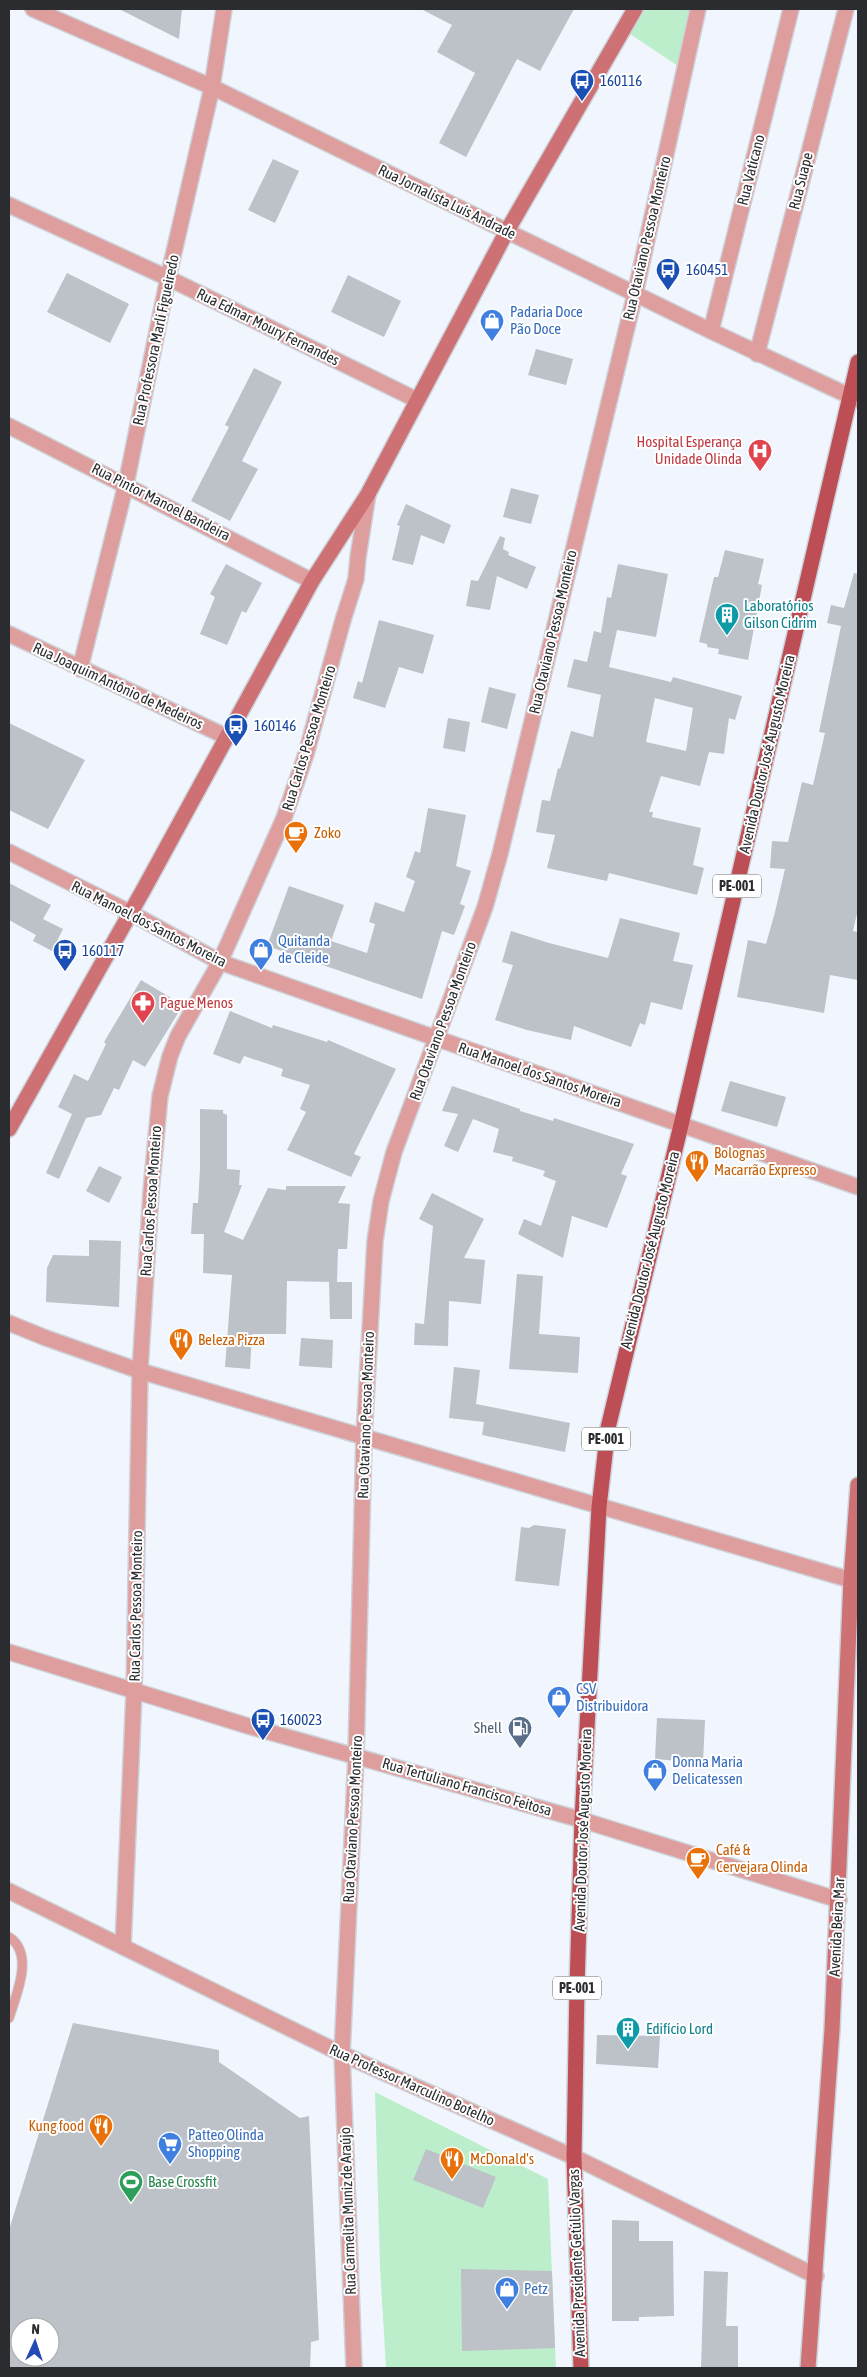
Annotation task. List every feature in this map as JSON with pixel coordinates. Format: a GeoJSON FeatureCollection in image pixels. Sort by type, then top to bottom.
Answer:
{"type":"FeatureCollection","features":[{"type":"Feature","properties":{"kind":"main road"},"geometry":{"type":"LineString","coordinates":[[9,1129],[131,913],[312,580],[368,494],[507,231],[635,9]]}},
{"type":"Feature","properties":{"kind":"main road","name":"Avenida Doutor José Augusto Moreira"},"geometry":{"type":"LineString","coordinates":[[574,2157],[582,1820],[599,1507],[608,1428],[854,399],[858,362]]}},
{"type":"Feature","properties":{"kind":"main road","name":"Avenida Beira Mar"},"geometry":{"type":"LineString","coordinates":[[808,2368],[816,2276],[839,1900],[851,1580],[858,1485]]}},
{"type":"Feature","properties":{"kind":"main road","name":"Avenida Presidente Getúlio Vargas"},"geometry":{"type":"LineString","coordinates":[[574,2157],[581,2368]]}},
{"type":"Feature","properties":{"kind":"street","name":"Rua Jornalista Luís Andrade"},"geometry":{"type":"LineString","coordinates":[[33,9],[212,87],[757,354],[854,399]]}},
{"type":"Feature","properties":{"kind":"street","name":"Rua Professora Marli Figueiredo"},"geometry":{"type":"LineString","coordinates":[[80,669],[126,484],[168,278],[212,87],[224,9]]}},
{"type":"Feature","properties":{"kind":"street","name":"Rua Otaviano Pessoa Monteiro"},"geometry":{"type":"LineString","coordinates":[[342,2054],[356,1756],[364,1436],[375,1240],[381,1201],[394,1152],[485,907],[500,854],[635,294],[698,9]]}},
{"type":"Feature","properties":{"kind":"street","name":"Rua Vaticano"},"geometry":{"type":"LineString","coordinates":[[711,331],[791,9]]}},
{"type":"Feature","properties":{"kind":"street","name":"Rua Suape"},"geometry":{"type":"LineString","coordinates":[[757,354],[846,9]]}},
{"type":"Feature","properties":{"kind":"street","name":"Rua Edmar Moury Fernandes"},"geometry":{"type":"LineString","coordinates":[[9,205],[168,278],[418,400]]}},
{"type":"Feature","properties":{"kind":"street","name":"Rua Pintor Manoel Bandeira"},"geometry":{"type":"LineString","coordinates":[[9,426],[312,580]]}},
{"type":"Feature","properties":{"kind":"street","name":"Rua Carlos Pessoa Monteiro"},"geometry":{"type":"LineString","coordinates":[[123,1947],[134,1692],[140,1371],[150,1190],[160,1096],[170,1056],[178,1036],[220,962],[274,845],[306,754],[356,579],[368,494]]}},
{"type":"Feature","properties":{"kind":"street","name":"Rua Joaquim Antônio de Medeiros"},"geometry":{"type":"LineString","coordinates":[[9,634],[227,737]]}},
{"type":"Feature","properties":{"kind":"street","name":"Rua Manoel dos Santos Moreira"},"geometry":{"type":"LineString","coordinates":[[9,852],[131,913],[220,962],[858,1187]]}},
{"type":"Feature","properties":{"kind":"street"},"geometry":{"type":"LineString","coordinates":[[9,1323],[140,1371],[851,1580]]}},
{"type":"Feature","properties":{"kind":"street","name":"Rua Tertuliano Francisco Feitosa"},"geometry":{"type":"LineString","coordinates":[[9,1652],[134,1692],[582,1820],[839,1900]]}},
{"type":"Feature","properties":{"kind":"street","name":"Rua Professor Marculino Botelho"},"geometry":{"type":"LineString","coordinates":[[9,1891],[342,2054],[574,2157],[816,2276]]}},
{"type":"Feature","properties":{"kind":"street","name":"Rua Carmelita Muniz de Araújo"},"geometry":{"type":"LineString","coordinates":[[342,2054],[354,2368]]}},
{"type":"Feature","properties":{"kind":"lane"},"geometry":{"type":"LineString","coordinates":[[9,1937],[18,1945],[22,1959],[19,1983],[9,2018]]}},
{"type":"Feature","properties":{"kind":"green space"},"geometry":{"type":"Polygon","coordinates":[[[636,9],[694,9],[684,70],[624,30],[636,9]]]}},
{"type":"Feature","properties":{"kind":"green space"},"geometry":{"type":"Polygon","coordinates":[[[375,2092],[548,2179],[556,2368],[386,2368],[380,2267],[375,2092]]]}},
{"type":"Feature","properties":{"kind":"building"},"geometry":{"type":"Polygon","coordinates":[[[119,9],[182,9],[179,39],[119,9]]]}},
{"type":"Feature","properties":{"kind":"building"},"geometry":{"type":"Polygon","coordinates":[[[421,9],[574,9],[540,71],[517,59],[466,157],[439,143],[475,73],[437,52],[452,25],[421,9]]]}},
{"type":"Feature","properties":{"kind":"building"},"geometry":{"type":"Polygon","coordinates":[[[273,159],[299,171],[275,223],[248,210],[273,159]]]}},
{"type":"Feature","properties":{"kind":"building"},"geometry":{"type":"Polygon","coordinates":[[[67,273],[129,304],[110,343],[47,312],[67,273]]]}},
{"type":"Feature","properties":{"kind":"building"},"geometry":{"type":"Polygon","coordinates":[[[348,275],[401,301],[384,337],[331,312],[348,275]]]}},
{"type":"Feature","properties":{"kind":"building"},"geometry":{"type":"Polygon","coordinates":[[[536,349],[573,359],[566,385],[528,375],[536,349]]]}},
{"type":"Feature","properties":{"kind":"building"},"geometry":{"type":"Polygon","coordinates":[[[254,368],[282,382],[242,461],[258,469],[230,521],[191,501],[229,427],[225,425],[254,368]]]}},
{"type":"Feature","properties":{"kind":"building"},"geometry":{"type":"Polygon","coordinates":[[[511,488],[539,495],[531,524],[503,517],[511,488]]]}},
{"type":"Feature","properties":{"kind":"building"},"geometry":{"type":"Polygon","coordinates":[[[406,504],[451,525],[444,544],[421,535],[413,565],[392,560],[400,526],[397,525],[406,504]]]}},
{"type":"Feature","properties":{"kind":"building"},"geometry":{"type":"Polygon","coordinates":[[[500,536],[505,538],[503,549],[509,552],[508,555],[536,567],[527,589],[497,576],[490,610],[466,606],[471,580],[478,581],[500,536]]]}},
{"type":"Feature","properties":{"kind":"building"},"geometry":{"type":"Polygon","coordinates":[[[725,550],[764,559],[758,584],[762,585],[748,660],[718,654],[719,649],[707,647],[707,644],[699,642],[714,577],[718,577],[725,550]]]}},
{"type":"Feature","properties":{"kind":"building"},"geometry":{"type":"Polygon","coordinates":[[[226,564],[262,583],[246,613],[242,611],[227,645],[200,634],[215,597],[210,594],[226,564]]]}},
{"type":"Feature","properties":{"kind":"building"},"geometry":{"type":"Polygon","coordinates":[[[618,564],[668,574],[656,637],[617,630],[609,667],[671,682],[673,677],[742,696],[735,720],[729,718],[724,754],[709,752],[700,786],[661,776],[649,812],[653,812],[652,817],[701,828],[693,865],[704,868],[697,895],[609,873],[607,881],[547,868],[555,835],[536,832],[542,800],[550,801],[558,768],[560,769],[571,731],[593,737],[601,695],[567,687],[574,659],[587,662],[594,631],[601,633],[607,597],[611,598],[618,564]],[[655,698],[646,742],[686,751],[693,708],[655,698]]]}},
{"type":"Feature","properties":{"kind":"building"},"geometry":{"type":"Polygon","coordinates":[[[854,573],[858,574],[858,909],[853,931],[858,932],[858,980],[830,975],[824,1013],[737,997],[748,940],[766,944],[785,869],[770,868],[772,841],[788,842],[802,782],[813,785],[825,733],[819,732],[841,626],[827,623],[831,605],[844,608],[854,573]]]}},
{"type":"Feature","properties":{"kind":"building"},"geometry":{"type":"Polygon","coordinates":[[[379,620],[434,635],[423,674],[399,667],[385,708],[353,698],[358,681],[362,683],[379,620]]]}},
{"type":"Feature","properties":{"kind":"building"},"geometry":{"type":"Polygon","coordinates":[[[489,687],[516,694],[507,729],[481,722],[489,687]]]}},
{"type":"Feature","properties":{"kind":"building"},"geometry":{"type":"Polygon","coordinates":[[[448,718],[470,722],[465,752],[443,748],[448,718]]]}},
{"type":"Feature","properties":{"kind":"building"},"geometry":{"type":"Polygon","coordinates":[[[9,723],[85,760],[48,829],[9,810],[9,723]]]}},
{"type":"Feature","properties":{"kind":"building"},"geometry":{"type":"Polygon","coordinates":[[[428,808],[466,815],[456,866],[471,871],[460,904],[465,906],[454,935],[442,931],[422,999],[267,946],[289,886],[344,905],[331,941],[367,953],[375,924],[369,922],[375,902],[404,912],[415,881],[406,877],[415,851],[420,853],[428,808]]]}},
{"type":"Feature","properties":{"kind":"building"},"geometry":{"type":"Polygon","coordinates":[[[9,883],[51,905],[43,919],[63,929],[52,951],[33,941],[36,935],[9,920],[9,883]]]}},
{"type":"Feature","properties":{"kind":"building"},"geometry":{"type":"Polygon","coordinates":[[[620,918],[680,933],[673,961],[693,965],[682,1010],[651,1002],[645,1025],[640,1023],[631,1047],[574,1026],[571,1040],[527,1030],[495,1020],[513,965],[502,962],[511,931],[608,958],[620,918]]]}},
{"type":"Feature","properties":{"kind":"building"},"geometry":{"type":"Polygon","coordinates":[[[141,980],[183,1005],[145,1067],[133,1060],[119,1090],[114,1088],[101,1115],[86,1118],[59,1179],[46,1173],[72,1114],[58,1107],[74,1074],[88,1081],[106,1044],[104,1042],[141,980]]]}},
{"type":"Feature","properties":{"kind":"building"},"geometry":{"type":"Polygon","coordinates":[[[230,1011],[272,1028],[273,1025],[327,1042],[328,1040],[396,1069],[354,1154],[361,1157],[351,1177],[287,1150],[306,1112],[300,1109],[310,1085],[281,1076],[283,1069],[244,1056],[240,1064],[213,1054],[230,1011]]]}},
{"type":"Feature","properties":{"kind":"building"},"geometry":{"type":"Polygon","coordinates":[[[730,1081],[786,1097],[777,1127],[721,1111],[730,1081]]]}},
{"type":"Feature","properties":{"kind":"building"},"geometry":{"type":"Polygon","coordinates":[[[452,1086],[520,1109],[520,1111],[553,1121],[554,1118],[634,1144],[621,1174],[627,1176],[607,1228],[572,1216],[563,1258],[518,1234],[524,1219],[541,1226],[556,1181],[543,1176],[545,1171],[512,1161],[513,1157],[493,1152],[499,1129],[473,1119],[458,1152],[444,1146],[458,1114],[442,1111],[452,1086]]]}},
{"type":"Feature","properties":{"kind":"building"},"geometry":{"type":"Polygon","coordinates":[[[200,1109],[223,1110],[223,1113],[227,1115],[227,1169],[240,1170],[239,1185],[242,1185],[224,1232],[243,1240],[268,1188],[286,1190],[286,1186],[346,1186],[338,1203],[350,1204],[347,1249],[338,1249],[337,1282],[352,1282],[352,1319],[330,1319],[329,1282],[332,1282],[287,1281],[286,1334],[252,1334],[250,1369],[225,1367],[232,1275],[203,1273],[204,1234],[191,1234],[193,1203],[198,1203],[200,1109]]]}},
{"type":"Feature","properties":{"kind":"building"},"geometry":{"type":"Polygon","coordinates":[[[99,1166],[122,1177],[109,1203],[86,1191],[99,1166]]]}},
{"type":"Feature","properties":{"kind":"building"},"geometry":{"type":"Polygon","coordinates":[[[432,1193],[484,1219],[464,1258],[485,1260],[481,1304],[449,1301],[448,1346],[414,1345],[415,1323],[424,1324],[433,1226],[419,1219],[432,1193]]]}},
{"type":"Feature","properties":{"kind":"building"},"geometry":{"type":"Polygon","coordinates":[[[89,1240],[121,1241],[119,1307],[46,1302],[47,1268],[53,1255],[89,1256],[89,1240]]]}},
{"type":"Feature","properties":{"kind":"building"},"geometry":{"type":"Polygon","coordinates":[[[517,1274],[543,1276],[539,1334],[580,1337],[578,1373],[509,1369],[517,1274]]]}},
{"type":"Feature","properties":{"kind":"building"},"geometry":{"type":"Polygon","coordinates":[[[301,1338],[333,1340],[332,1368],[299,1366],[301,1338]]]}},
{"type":"Feature","properties":{"kind":"building"},"geometry":{"type":"Polygon","coordinates":[[[454,1367],[480,1370],[476,1404],[570,1423],[565,1452],[482,1435],[484,1422],[449,1418],[454,1367]]]}},
{"type":"Feature","properties":{"kind":"building"},"geometry":{"type":"Polygon","coordinates":[[[534,1525],[566,1529],[559,1586],[515,1581],[521,1527],[529,1528],[534,1525]]]}},
{"type":"Feature","properties":{"kind":"building"},"geometry":{"type":"Polygon","coordinates":[[[657,1718],[705,1720],[703,1763],[655,1759],[657,1718]]]}},
{"type":"Feature","properties":{"kind":"building","name":"Patteo Olinda Shopping"},"geometry":{"type":"Polygon","coordinates":[[[73,2023],[219,2050],[219,2062],[300,2118],[309,2116],[319,2340],[311,2342],[310,2368],[9,2368],[9,2230],[73,2023]]]}},
{"type":"Feature","properties":{"kind":"building","name":"Edifício Lord"},"geometry":{"type":"Polygon","coordinates":[[[597,2035],[660,2036],[658,2068],[596,2064],[597,2035]]]}},
{"type":"Feature","properties":{"kind":"building"},"geometry":{"type":"Polygon","coordinates":[[[426,2149],[496,2177],[483,2208],[413,2180],[426,2149]]]}},
{"type":"Feature","properties":{"kind":"building"},"geometry":{"type":"Polygon","coordinates":[[[612,2220],[639,2221],[639,2241],[673,2241],[674,2316],[639,2317],[639,2321],[612,2321],[612,2220]]]}},
{"type":"Feature","properties":{"kind":"building","name":"Petz"},"geometry":{"type":"Polygon","coordinates":[[[461,2269],[552,2271],[555,2348],[462,2351],[461,2269]]]}},
{"type":"Feature","properties":{"kind":"building"},"geometry":{"type":"Polygon","coordinates":[[[704,2271],[728,2272],[726,2326],[738,2326],[738,2368],[701,2368],[704,2271]]]}},
{"type":"Feature","properties":{"kind":"place","name":"160116"},"geometry":{"type":"Point","coordinates":[582,102]}},
{"type":"Feature","properties":{"kind":"place","name":"160451"},"geometry":{"type":"Point","coordinates":[668,291]}},
{"type":"Feature","properties":{"kind":"place","name":"Padaria Doce Pão Doce"},"geometry":{"type":"Point","coordinates":[492,342]}},
{"type":"Feature","properties":{"kind":"place","name":"Hospital Esperança Unidade Olinda"},"geometry":{"type":"Point","coordinates":[760,472]}},
{"type":"Feature","properties":{"kind":"place","name":"Laboratórios Gilson Cidrim"},"geometry":{"type":"Point","coordinates":[727,636]}},
{"type":"Feature","properties":{"kind":"place","name":"160146"},"geometry":{"type":"Point","coordinates":[236,747]}},
{"type":"Feature","properties":{"kind":"place","name":"Zoko"},"geometry":{"type":"Point","coordinates":[296,854]}},
{"type":"Feature","properties":{"kind":"place","name":"Quitanda de Cleide"},"geometry":{"type":"Point","coordinates":[261,971]}},
{"type":"Feature","properties":{"kind":"place","name":"160117"},"geometry":{"type":"Point","coordinates":[65,972]}},
{"type":"Feature","properties":{"kind":"place","name":"Pague Menos"},"geometry":{"type":"Point","coordinates":[143,1024]}},
{"type":"Feature","properties":{"kind":"place","name":"Bolognas Macarrão Expresso"},"geometry":{"type":"Point","coordinates":[697,1183]}},
{"type":"Feature","properties":{"kind":"place","name":"Beleza Pizza"},"geometry":{"type":"Point","coordinates":[181,1361]}},
{"type":"Feature","properties":{"kind":"place","name":"CSV Distribuidora"},"geometry":{"type":"Point","coordinates":[559,1719]}},
{"type":"Feature","properties":{"kind":"place","name":"160023"},"geometry":{"type":"Point","coordinates":[263,1741]}},
{"type":"Feature","properties":{"kind":"place","name":"Shell"},"geometry":{"type":"Point","coordinates":[520,1749]}},
{"type":"Feature","properties":{"kind":"place","name":"Donna Maria Delicatessen"},"geometry":{"type":"Point","coordinates":[655,1792]}},
{"type":"Feature","properties":{"kind":"place","name":"Café & Cervejara Olinda"},"geometry":{"type":"Point","coordinates":[698,1880]}},
{"type":"Feature","properties":{"kind":"place","name":"Edifício Lord"},"geometry":{"type":"Point","coordinates":[628,2050]}},
{"type":"Feature","properties":{"kind":"place","name":"Kung food"},"geometry":{"type":"Point","coordinates":[101,2147]}},
{"type":"Feature","properties":{"kind":"place","name":"Patteo Olinda Shopping"},"geometry":{"type":"Point","coordinates":[170,2165]}},
{"type":"Feature","properties":{"kind":"place","name":"McDonald's"},"geometry":{"type":"Point","coordinates":[452,2180]}},
{"type":"Feature","properties":{"kind":"place","name":"Base Crossfit"},"geometry":{"type":"Point","coordinates":[131,2203]}},
{"type":"Feature","properties":{"kind":"place","name":"Petz"},"geometry":{"type":"Point","coordinates":[507,2310]}}]}
